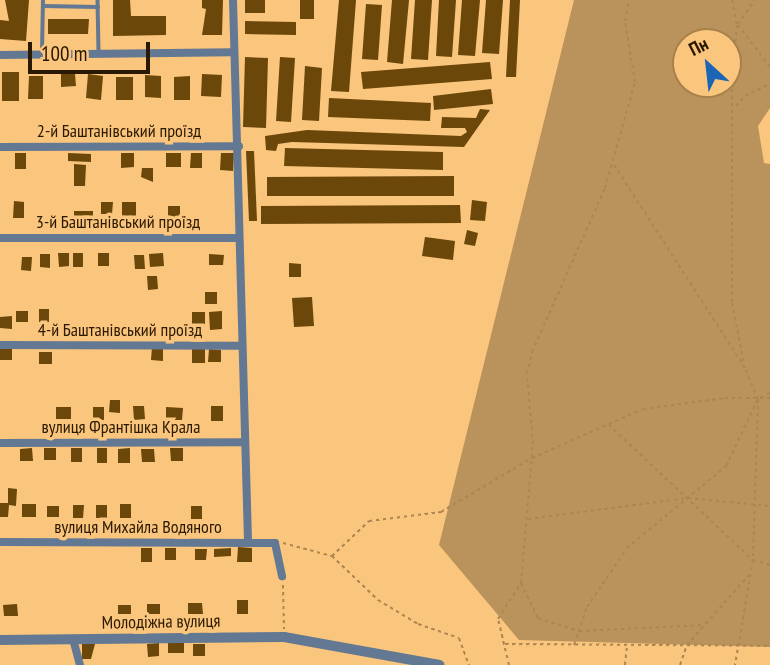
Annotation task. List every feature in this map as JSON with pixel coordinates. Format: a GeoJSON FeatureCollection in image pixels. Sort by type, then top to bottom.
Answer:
{"type":"FeatureCollection","features":[{"type":"Feature","properties":{"kind":"street"},"geometry":{"type":"LineString","coordinates":[[233,0],[232,52],[239,146],[236,238],[247,542]]}},
{"type":"Feature","properties":{"kind":"street"},"geometry":{"type":"LineString","coordinates":[[0,55],[232,52]]}},
{"type":"Feature","properties":{"kind":"street","name":"2-й Баштанівський проїзд"},"geometry":{"type":"LineString","coordinates":[[0,147],[239,146]]}},
{"type":"Feature","properties":{"kind":"street","name":"3-й Баштанівський проїзд"},"geometry":{"type":"LineString","coordinates":[[0,238],[236,238]]}},
{"type":"Feature","properties":{"kind":"street","name":"4-й Баштанівський проїзд"},"geometry":{"type":"LineString","coordinates":[[0,345],[240,346]]}},
{"type":"Feature","properties":{"kind":"street","name":"вулиця Франтішка Крала"},"geometry":{"type":"LineString","coordinates":[[0,443],[243,442]]}},
{"type":"Feature","properties":{"kind":"street","name":"вулиця Михайла Водяного"},"geometry":{"type":"LineString","coordinates":[[0,542],[275,543]]}},
{"type":"Feature","properties":{"kind":"street"},"geometry":{"type":"LineString","coordinates":[[275,543],[282,576]]}},
{"type":"Feature","properties":{"kind":"street","name":"Молодіжна вулиця"},"geometry":{"type":"LineString","coordinates":[[0,640],[285,637],[440,665]]}},
{"type":"Feature","properties":{"kind":"street"},"geometry":{"type":"LineString","coordinates":[[74,639],[80,665]]}},
{"type":"Feature","properties":{"kind":"lane"},"geometry":{"type":"LineString","coordinates":[[42,54],[43,0]]}},
{"type":"Feature","properties":{"kind":"lane"},"geometry":{"type":"LineString","coordinates":[[98,0],[99,54]]}},
{"type":"Feature","properties":{"kind":"lane"},"geometry":{"type":"LineString","coordinates":[[43,6],[99,7]]}},
{"type":"Feature","properties":{"kind":"path"},"geometry":{"type":"LineString","coordinates":[[509,665],[498,619],[520,583],[532,458],[527,374],[532,352],[582,244],[613,162],[635,82],[625,21],[629,0]]}},
{"type":"Feature","properties":{"kind":"path"},"geometry":{"type":"LineString","coordinates":[[732,0],[737,25],[732,75],[735,107],[732,303],[744,368]]}},
{"type":"Feature","properties":{"kind":"path"},"geometry":{"type":"LineString","coordinates":[[737,25],[755,0]]}},
{"type":"Feature","properties":{"kind":"path"},"geometry":{"type":"LineString","coordinates":[[737,25],[770,67]]}},
{"type":"Feature","properties":{"kind":"path"},"geometry":{"type":"LineString","coordinates":[[735,107],[746,96],[770,84]]}},
{"type":"Feature","properties":{"kind":"path"},"geometry":{"type":"LineString","coordinates":[[613,162],[744,368],[758,399],[753,560],[734,665]]}},
{"type":"Feature","properties":{"kind":"path"},"geometry":{"type":"LineString","coordinates":[[574,645],[587,607],[627,548],[726,466],[758,399],[770,393]]}},
{"type":"Feature","properties":{"kind":"path"},"geometry":{"type":"LineString","coordinates":[[332,556],[369,521],[441,512],[532,458],[643,409],[770,398]]}},
{"type":"Feature","properties":{"kind":"path"},"geometry":{"type":"LineString","coordinates":[[608,424],[753,560],[770,565]]}},
{"type":"Feature","properties":{"kind":"path"},"geometry":{"type":"LineString","coordinates":[[526,519],[688,498],[770,506]]}},
{"type":"Feature","properties":{"kind":"path"},"geometry":{"type":"LineString","coordinates":[[275,543],[294,543],[332,556],[378,600],[418,624],[459,638],[469,665]]}},
{"type":"Feature","properties":{"kind":"path"},"geometry":{"type":"LineString","coordinates":[[680,665],[687,646],[750,574]]}},
{"type":"Feature","properties":{"kind":"path"},"geometry":{"type":"LineString","coordinates":[[282,576],[285,637]]}},
{"type":"Feature","properties":{"kind":"path"},"geometry":{"type":"LineString","coordinates":[[520,583],[538,618],[579,631],[705,625]]}},
{"type":"Feature","properties":{"kind":"path"},"geometry":{"type":"LineString","coordinates":[[504,644],[770,646]]}},
{"type":"Feature","properties":{"kind":"path"},"geometry":{"type":"LineString","coordinates":[[625,665],[628,645]]}},
{"type":"Feature","properties":{"kind":"shaded area"},"geometry":{"type":"Polygon","coordinates":[[[574,0],[770,0],[770,108],[758,126],[764,163],[770,164],[770,647],[519,640],[439,545],[574,0]]]}},
{"type":"Feature","properties":{"kind":"building"},"geometry":{"type":"Polygon","coordinates":[[[5,0],[29,0],[26,41],[0,39],[0,20],[9,21],[5,0]]]}},
{"type":"Feature","properties":{"kind":"building"},"geometry":{"type":"Polygon","coordinates":[[[113,0],[130,0],[131,16],[166,16],[166,35],[113,36],[113,0]]]}},
{"type":"Feature","properties":{"kind":"building"},"geometry":{"type":"Polygon","coordinates":[[[202,0],[223,0],[222,35],[202,35],[206,9],[202,8],[202,0]]]}},
{"type":"Feature","properties":{"kind":"building"},"geometry":{"type":"Polygon","coordinates":[[[245,0],[265,0],[265,13],[245,13],[245,0]]]}},
{"type":"Feature","properties":{"kind":"building"},"geometry":{"type":"Polygon","coordinates":[[[300,0],[314,0],[314,19],[300,19],[300,0]]]}},
{"type":"Feature","properties":{"kind":"building"},"geometry":{"type":"Polygon","coordinates":[[[339,0],[356,0],[349,92],[331,91],[339,0]]]}},
{"type":"Feature","properties":{"kind":"building"},"geometry":{"type":"Polygon","coordinates":[[[392,0],[409,0],[403,64],[387,62],[392,0]]]}},
{"type":"Feature","properties":{"kind":"building"},"geometry":{"type":"Polygon","coordinates":[[[415,0],[432,0],[428,60],[411,59],[415,0]]]}},
{"type":"Feature","properties":{"kind":"building"},"geometry":{"type":"Polygon","coordinates":[[[439,0],[456,0],[452,57],[436,56],[439,0]]]}},
{"type":"Feature","properties":{"kind":"building"},"geometry":{"type":"Polygon","coordinates":[[[462,0],[480,0],[475,56],[458,55],[462,0]]]}},
{"type":"Feature","properties":{"kind":"building"},"geometry":{"type":"Polygon","coordinates":[[[486,0],[503,0],[499,54],[482,53],[486,0]]]}},
{"type":"Feature","properties":{"kind":"building"},"geometry":{"type":"Polygon","coordinates":[[[510,0],[520,0],[516,77],[506,77],[510,0]]]}},
{"type":"Feature","properties":{"kind":"building"},"geometry":{"type":"Polygon","coordinates":[[[366,4],[382,5],[378,60],[362,59],[366,4]]]}},
{"type":"Feature","properties":{"kind":"building"},"geometry":{"type":"Polygon","coordinates":[[[48,19],[89,19],[88,34],[48,34],[48,19]]]}},
{"type":"Feature","properties":{"kind":"building"},"geometry":{"type":"Polygon","coordinates":[[[245,21],[296,22],[296,35],[245,34],[245,21]]]}},
{"type":"Feature","properties":{"kind":"building"},"geometry":{"type":"Polygon","coordinates":[[[245,57],[268,58],[266,128],[243,127],[245,57]]]}},
{"type":"Feature","properties":{"kind":"building"},"geometry":{"type":"Polygon","coordinates":[[[280,57],[295,58],[291,122],[276,121],[280,57]]]}},
{"type":"Feature","properties":{"kind":"building"},"geometry":{"type":"Polygon","coordinates":[[[490,62],[492,79],[363,89],[361,72],[490,62]]]}},
{"type":"Feature","properties":{"kind":"building"},"geometry":{"type":"Polygon","coordinates":[[[305,66],[322,68],[319,121],[302,120],[305,66]]]}},
{"type":"Feature","properties":{"kind":"building"},"geometry":{"type":"Polygon","coordinates":[[[2,72],[19,72],[19,101],[2,101],[2,72]]]}},
{"type":"Feature","properties":{"kind":"building"},"geometry":{"type":"Polygon","coordinates":[[[61,74],[75,74],[76,86],[61,87],[61,74]]]}},
{"type":"Feature","properties":{"kind":"building"},"geometry":{"type":"Polygon","coordinates":[[[88,74],[103,76],[101,100],[86,98],[88,74]]]}},
{"type":"Feature","properties":{"kind":"building"},"geometry":{"type":"Polygon","coordinates":[[[202,74],[222,75],[221,97],[201,96],[202,74]]]}},
{"type":"Feature","properties":{"kind":"building"},"geometry":{"type":"Polygon","coordinates":[[[145,75],[161,76],[161,98],[145,97],[145,75]]]}},
{"type":"Feature","properties":{"kind":"building"},"geometry":{"type":"Polygon","coordinates":[[[29,76],[43,76],[43,99],[28,99],[29,76]]]}},
{"type":"Feature","properties":{"kind":"building"},"geometry":{"type":"Polygon","coordinates":[[[190,76],[190,100],[174,100],[174,77],[190,76]]]}},
{"type":"Feature","properties":{"kind":"building"},"geometry":{"type":"Polygon","coordinates":[[[116,77],[133,77],[133,100],[116,100],[116,77]]]}},
{"type":"Feature","properties":{"kind":"building"},"geometry":{"type":"Polygon","coordinates":[[[491,89],[493,104],[434,110],[433,96],[491,89]]]}},
{"type":"Feature","properties":{"kind":"building"},"geometry":{"type":"Polygon","coordinates":[[[329,98],[431,103],[430,121],[328,117],[329,98]]]}},
{"type":"Feature","properties":{"kind":"building"},"geometry":{"type":"Polygon","coordinates":[[[480,109],[490,110],[464,147],[292,142],[278,144],[276,151],[266,150],[265,136],[307,130],[461,136],[467,132],[465,128],[441,128],[442,117],[476,118],[480,109]]]}},
{"type":"Feature","properties":{"kind":"building"},"geometry":{"type":"Polygon","coordinates":[[[285,148],[443,152],[443,170],[284,166],[285,148]]]}},
{"type":"Feature","properties":{"kind":"building"},"geometry":{"type":"Polygon","coordinates":[[[246,151],[254,151],[257,221],[249,221],[246,151]]]}},
{"type":"Feature","properties":{"kind":"building"},"geometry":{"type":"Polygon","coordinates":[[[15,153],[26,153],[26,169],[15,169],[15,153]]]}},
{"type":"Feature","properties":{"kind":"building"},"geometry":{"type":"Polygon","coordinates":[[[68,153],[91,154],[91,162],[68,161],[68,153]]]}},
{"type":"Feature","properties":{"kind":"building"},"geometry":{"type":"Polygon","coordinates":[[[121,153],[134,153],[134,167],[121,168],[121,153]]]}},
{"type":"Feature","properties":{"kind":"building"},"geometry":{"type":"Polygon","coordinates":[[[166,153],[181,153],[181,167],[166,167],[166,153]]]}},
{"type":"Feature","properties":{"kind":"building"},"geometry":{"type":"Polygon","coordinates":[[[191,153],[202,153],[202,168],[190,168],[191,153]]]}},
{"type":"Feature","properties":{"kind":"building"},"geometry":{"type":"Polygon","coordinates":[[[221,153],[234,153],[233,171],[220,170],[221,153]]]}},
{"type":"Feature","properties":{"kind":"building"},"geometry":{"type":"Polygon","coordinates":[[[74,164],[86,165],[85,186],[74,186],[74,164]]]}},
{"type":"Feature","properties":{"kind":"building"},"geometry":{"type":"Polygon","coordinates":[[[142,168],[153,168],[153,182],[141,177],[142,168]]]}},
{"type":"Feature","properties":{"kind":"building"},"geometry":{"type":"Polygon","coordinates":[[[454,176],[454,196],[267,196],[267,177],[454,176]]]}},
{"type":"Feature","properties":{"kind":"building"},"geometry":{"type":"Polygon","coordinates":[[[472,200],[487,202],[485,221],[470,220],[472,200]]]}},
{"type":"Feature","properties":{"kind":"building"},"geometry":{"type":"Polygon","coordinates":[[[14,201],[24,202],[24,218],[13,218],[14,201]]]}},
{"type":"Feature","properties":{"kind":"building"},"geometry":{"type":"Polygon","coordinates":[[[101,202],[113,202],[112,214],[101,214],[101,202]]]}},
{"type":"Feature","properties":{"kind":"building"},"geometry":{"type":"Polygon","coordinates":[[[122,202],[136,202],[136,218],[122,218],[122,202]]]}},
{"type":"Feature","properties":{"kind":"building"},"geometry":{"type":"Polygon","coordinates":[[[460,205],[461,223],[261,224],[261,206],[460,205]]]}},
{"type":"Feature","properties":{"kind":"building"},"geometry":{"type":"Polygon","coordinates":[[[168,206],[180,206],[180,218],[168,218],[168,206]]]}},
{"type":"Feature","properties":{"kind":"building"},"geometry":{"type":"Polygon","coordinates":[[[74,211],[93,211],[93,219],[74,219],[74,211]]]}},
{"type":"Feature","properties":{"kind":"building"},"geometry":{"type":"Polygon","coordinates":[[[467,230],[478,233],[475,246],[464,244],[467,230]]]}},
{"type":"Feature","properties":{"kind":"building"},"geometry":{"type":"Polygon","coordinates":[[[425,237],[455,241],[453,260],[422,256],[425,237]]]}},
{"type":"Feature","properties":{"kind":"building"},"geometry":{"type":"Polygon","coordinates":[[[58,253],[69,253],[69,266],[59,267],[58,253]]]}},
{"type":"Feature","properties":{"kind":"building"},"geometry":{"type":"Polygon","coordinates":[[[73,253],[83,253],[83,267],[73,267],[73,253]]]}},
{"type":"Feature","properties":{"kind":"building"},"geometry":{"type":"Polygon","coordinates":[[[98,253],[109,253],[109,266],[98,266],[98,253]]]}},
{"type":"Feature","properties":{"kind":"building"},"geometry":{"type":"Polygon","coordinates":[[[163,253],[164,266],[150,267],[149,254],[163,253]]]}},
{"type":"Feature","properties":{"kind":"building"},"geometry":{"type":"Polygon","coordinates":[[[40,254],[50,254],[50,268],[40,267],[40,254]]]}},
{"type":"Feature","properties":{"kind":"building"},"geometry":{"type":"Polygon","coordinates":[[[209,254],[224,255],[223,265],[209,265],[209,254]]]}},
{"type":"Feature","properties":{"kind":"building"},"geometry":{"type":"Polygon","coordinates":[[[134,255],[144,255],[145,269],[135,269],[134,255]]]}},
{"type":"Feature","properties":{"kind":"building"},"geometry":{"type":"Polygon","coordinates":[[[22,257],[32,257],[31,271],[21,270],[22,257]]]}},
{"type":"Feature","properties":{"kind":"building"},"geometry":{"type":"Polygon","coordinates":[[[289,263],[301,264],[301,277],[289,277],[289,263]]]}},
{"type":"Feature","properties":{"kind":"building"},"geometry":{"type":"Polygon","coordinates":[[[147,276],[157,276],[158,289],[148,290],[147,276]]]}},
{"type":"Feature","properties":{"kind":"building"},"geometry":{"type":"Polygon","coordinates":[[[205,292],[217,292],[217,304],[205,304],[205,292]]]}},
{"type":"Feature","properties":{"kind":"building"},"geometry":{"type":"Polygon","coordinates":[[[312,297],[314,326],[294,327],[292,298],[312,297]]]}},
{"type":"Feature","properties":{"kind":"building"},"geometry":{"type":"Polygon","coordinates":[[[39,309],[49,309],[49,322],[39,322],[39,309]]]}},
{"type":"Feature","properties":{"kind":"building"},"geometry":{"type":"Polygon","coordinates":[[[16,311],[28,311],[28,322],[16,322],[16,311]]]}},
{"type":"Feature","properties":{"kind":"building"},"geometry":{"type":"Polygon","coordinates":[[[222,311],[222,329],[210,330],[209,312],[222,311]]]}},
{"type":"Feature","properties":{"kind":"building"},"geometry":{"type":"Polygon","coordinates":[[[192,312],[205,312],[205,324],[192,324],[192,312]]]}},
{"type":"Feature","properties":{"kind":"building"},"geometry":{"type":"Polygon","coordinates":[[[12,316],[12,329],[0,328],[0,317],[12,316]]]}},
{"type":"Feature","properties":{"kind":"building"},"geometry":{"type":"Polygon","coordinates":[[[0,347],[12,348],[12,360],[0,360],[0,347]]]}},
{"type":"Feature","properties":{"kind":"building"},"geometry":{"type":"Polygon","coordinates":[[[152,347],[163,348],[163,361],[151,360],[152,347]]]}},
{"type":"Feature","properties":{"kind":"building"},"geometry":{"type":"Polygon","coordinates":[[[192,349],[205,349],[205,363],[192,363],[192,349]]]}},
{"type":"Feature","properties":{"kind":"building"},"geometry":{"type":"Polygon","coordinates":[[[209,349],[221,350],[221,362],[208,362],[209,349]]]}},
{"type":"Feature","properties":{"kind":"building"},"geometry":{"type":"Polygon","coordinates":[[[39,352],[52,352],[52,364],[39,364],[39,352]]]}},
{"type":"Feature","properties":{"kind":"building"},"geometry":{"type":"Polygon","coordinates":[[[110,400],[120,400],[120,413],[109,412],[110,400]]]}},
{"type":"Feature","properties":{"kind":"building"},"geometry":{"type":"Polygon","coordinates":[[[133,406],[144,406],[145,419],[134,420],[133,406]]]}},
{"type":"Feature","properties":{"kind":"building"},"geometry":{"type":"Polygon","coordinates":[[[211,406],[223,406],[223,421],[211,421],[211,406]]]}},
{"type":"Feature","properties":{"kind":"building"},"geometry":{"type":"Polygon","coordinates":[[[56,407],[71,407],[71,419],[56,419],[56,407]]]}},
{"type":"Feature","properties":{"kind":"building"},"geometry":{"type":"Polygon","coordinates":[[[93,407],[104,407],[104,420],[93,419],[93,407]]]}},
{"type":"Feature","properties":{"kind":"building"},"geometry":{"type":"Polygon","coordinates":[[[166,407],[183,408],[182,420],[166,420],[166,407]]]}},
{"type":"Feature","properties":{"kind":"building"},"geometry":{"type":"Polygon","coordinates":[[[32,448],[33,461],[20,461],[20,449],[32,448]]]}},
{"type":"Feature","properties":{"kind":"building"},"geometry":{"type":"Polygon","coordinates":[[[44,448],[56,448],[56,460],[44,460],[44,448]]]}},
{"type":"Feature","properties":{"kind":"building"},"geometry":{"type":"Polygon","coordinates":[[[71,448],[82,448],[82,462],[71,462],[71,448]]]}},
{"type":"Feature","properties":{"kind":"building"},"geometry":{"type":"Polygon","coordinates":[[[97,448],[107,448],[107,463],[97,463],[97,448]]]}},
{"type":"Feature","properties":{"kind":"building"},"geometry":{"type":"Polygon","coordinates":[[[130,448],[130,463],[118,463],[118,449],[130,448]]]}},
{"type":"Feature","properties":{"kind":"building"},"geometry":{"type":"Polygon","coordinates":[[[170,448],[183,448],[183,461],[171,461],[170,448]]]}},
{"type":"Feature","properties":{"kind":"building"},"geometry":{"type":"Polygon","coordinates":[[[141,449],[154,449],[155,462],[142,462],[141,449]]]}},
{"type":"Feature","properties":{"kind":"building"},"geometry":{"type":"Polygon","coordinates":[[[8,488],[17,489],[16,506],[9,505],[8,517],[0,517],[0,503],[8,503],[8,488]]]}},
{"type":"Feature","properties":{"kind":"building"},"geometry":{"type":"Polygon","coordinates":[[[22,504],[36,504],[36,517],[22,517],[22,504]]]}},
{"type":"Feature","properties":{"kind":"building"},"geometry":{"type":"Polygon","coordinates":[[[120,504],[131,504],[131,518],[120,518],[120,504]]]}},
{"type":"Feature","properties":{"kind":"building"},"geometry":{"type":"Polygon","coordinates":[[[73,505],[84,505],[83,518],[73,518],[73,505]]]}},
{"type":"Feature","properties":{"kind":"building"},"geometry":{"type":"Polygon","coordinates":[[[96,505],[107,505],[107,518],[96,518],[96,505]]]}},
{"type":"Feature","properties":{"kind":"building"},"geometry":{"type":"Polygon","coordinates":[[[47,506],[59,506],[59,517],[47,517],[47,506]]]}},
{"type":"Feature","properties":{"kind":"building"},"geometry":{"type":"Polygon","coordinates":[[[191,506],[202,506],[202,519],[191,519],[191,506]]]}},
{"type":"Feature","properties":{"kind":"building"},"geometry":{"type":"Polygon","coordinates":[[[238,547],[252,548],[252,562],[237,562],[238,547]]]}},
{"type":"Feature","properties":{"kind":"building"},"geometry":{"type":"Polygon","coordinates":[[[141,548],[152,548],[152,562],[141,562],[141,548]]]}},
{"type":"Feature","properties":{"kind":"building"},"geometry":{"type":"Polygon","coordinates":[[[165,548],[176,548],[176,560],[165,560],[165,548]]]}},
{"type":"Feature","properties":{"kind":"building"},"geometry":{"type":"Polygon","coordinates":[[[231,548],[231,556],[214,557],[214,549],[231,548]]]}},
{"type":"Feature","properties":{"kind":"building"},"geometry":{"type":"Polygon","coordinates":[[[195,549],[207,549],[206,560],[195,560],[195,549]]]}},
{"type":"Feature","properties":{"kind":"building"},"geometry":{"type":"Polygon","coordinates":[[[237,600],[248,600],[248,614],[237,614],[237,600]]]}},
{"type":"Feature","properties":{"kind":"building"},"geometry":{"type":"Polygon","coordinates":[[[188,603],[202,603],[203,614],[188,614],[188,603]]]}},
{"type":"Feature","properties":{"kind":"building"},"geometry":{"type":"Polygon","coordinates":[[[17,604],[18,616],[4,616],[3,605],[17,604]]]}},
{"type":"Feature","properties":{"kind":"building"},"geometry":{"type":"Polygon","coordinates":[[[147,604],[160,604],[160,614],[147,614],[147,604]]]}},
{"type":"Feature","properties":{"kind":"building"},"geometry":{"type":"Polygon","coordinates":[[[118,605],[131,605],[131,614],[118,614],[118,605]]]}},
{"type":"Feature","properties":{"kind":"building"},"geometry":{"type":"Polygon","coordinates":[[[159,643],[159,656],[148,657],[147,644],[159,643]]]}},
{"type":"Feature","properties":{"kind":"building"},"geometry":{"type":"Polygon","coordinates":[[[168,643],[184,643],[184,653],[168,653],[168,643]]]}},
{"type":"Feature","properties":{"kind":"building"},"geometry":{"type":"Polygon","coordinates":[[[82,644],[95,644],[91,659],[82,659],[82,644]]]}},
{"type":"Feature","properties":{"kind":"building"},"geometry":{"type":"Polygon","coordinates":[[[193,644],[205,644],[205,656],[193,656],[193,644]]]}}]}
